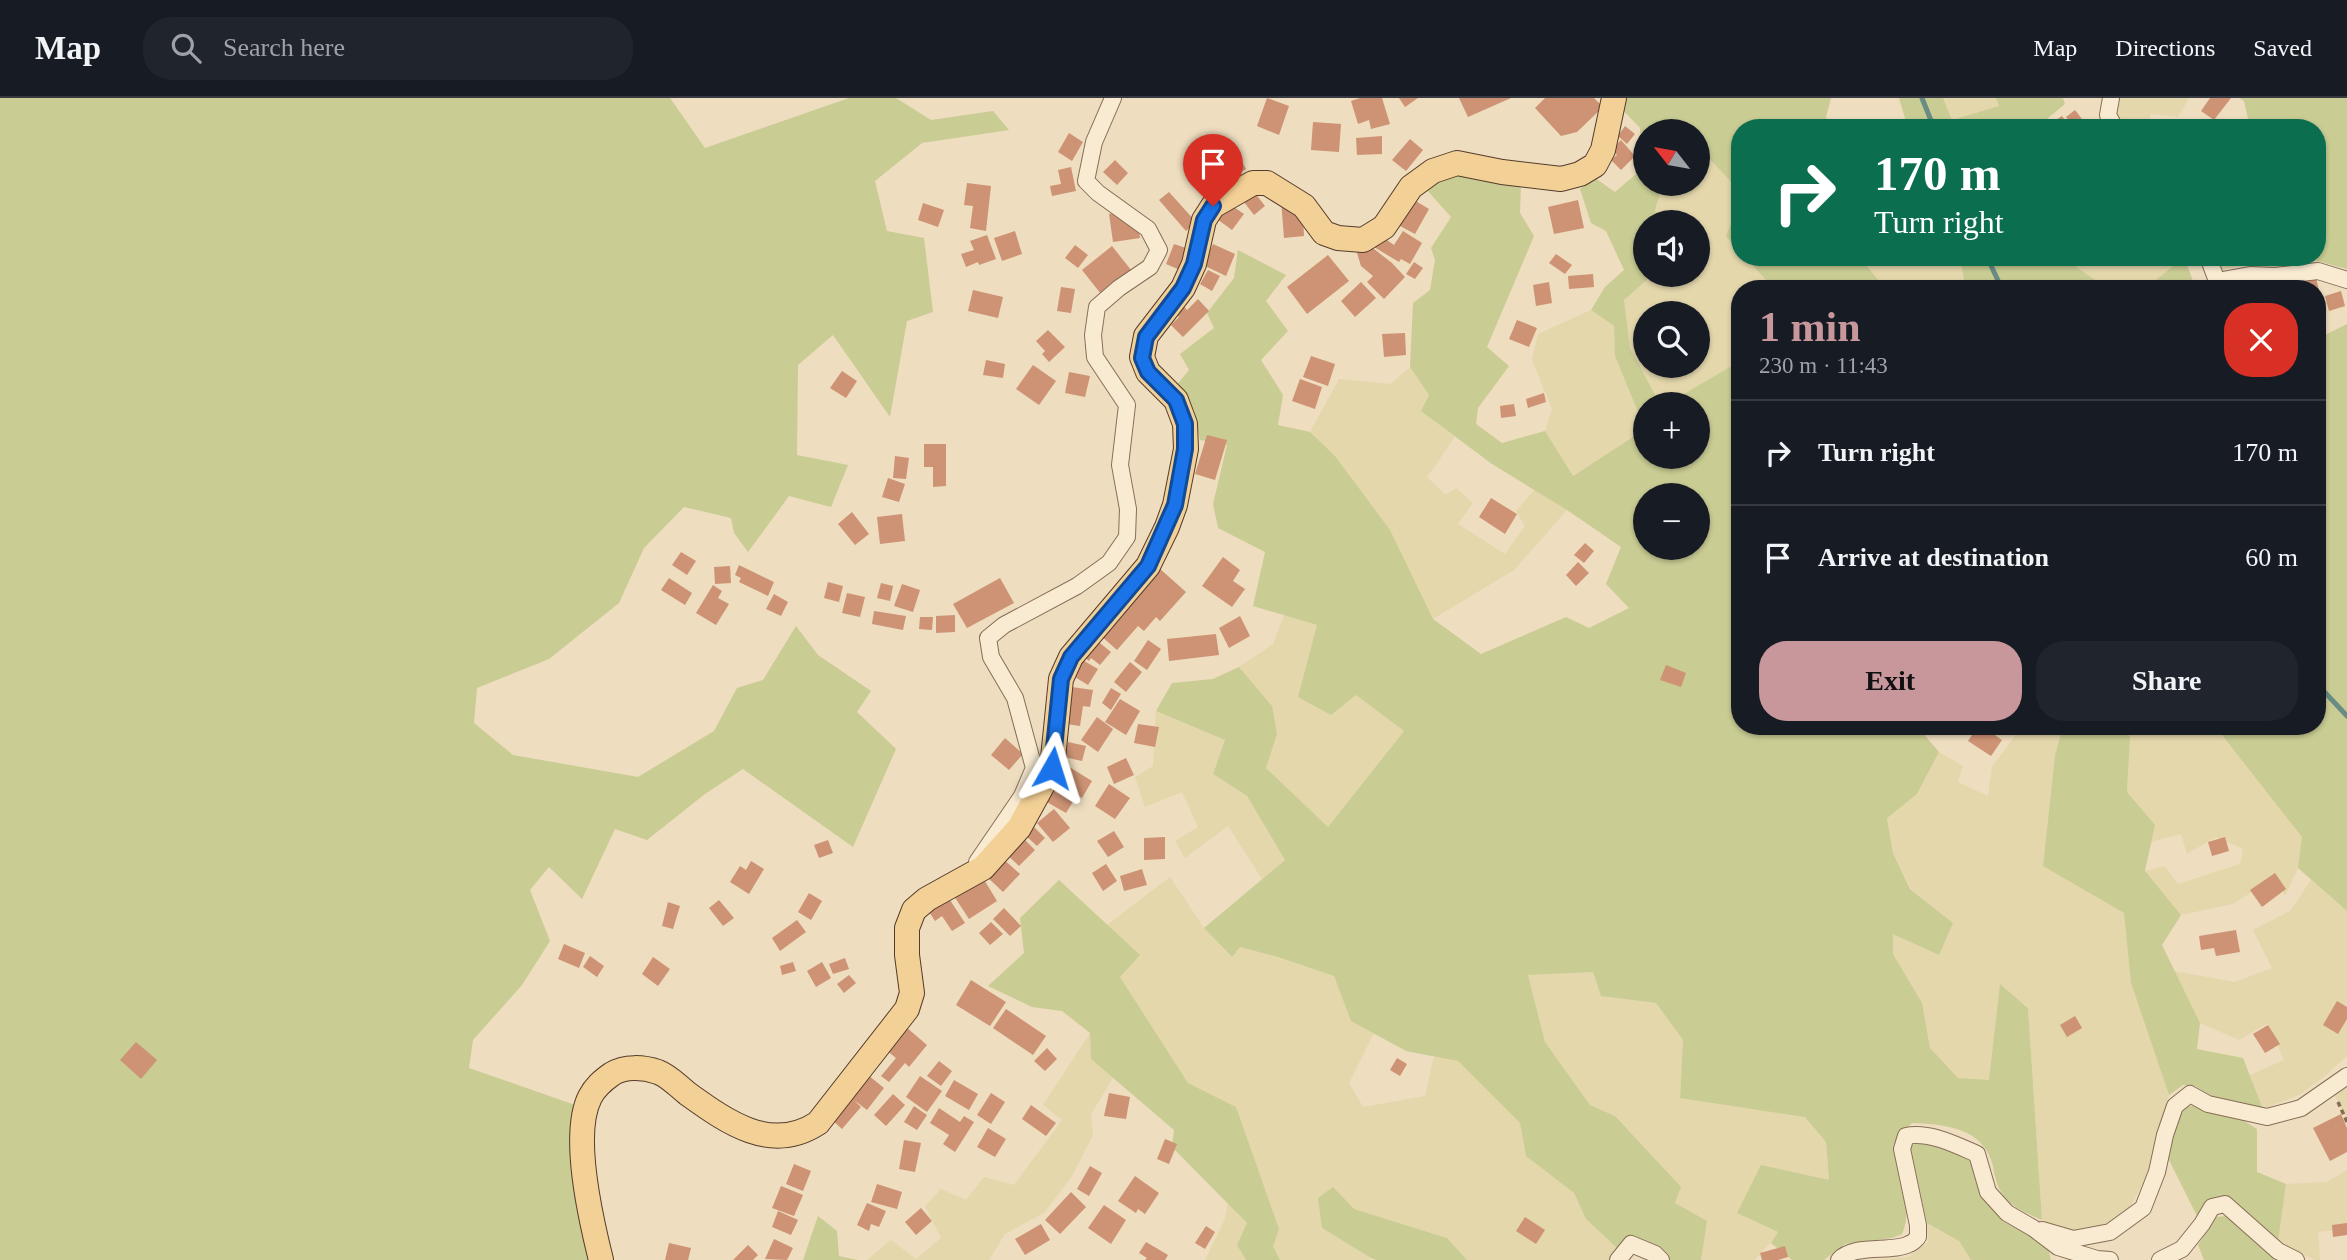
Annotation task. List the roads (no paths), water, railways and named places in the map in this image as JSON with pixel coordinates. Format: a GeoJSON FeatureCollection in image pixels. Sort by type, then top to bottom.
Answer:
{"type":"FeatureCollection","features":[{"type":"Feature","properties":{"kind":"main road"},"geometry":{"type":"LineString","coordinates":[[601,1260],[584,1168],[582,1125],[589,1099],[600,1083],[619,1069],[643,1068],[660,1073],[721,1118],[760,1134],[786,1137],[803,1132],[818,1123],[907,1009],[912,993],[907,928],[914,910],[927,899],[983,868],[1019,828],[1052,768],[1061,679],[1071,657],[1148,566],[1175,505],[1185,449],[1185,424],[1176,400],[1148,372],[1142,358],[1146,337],[1183,288],[1194,264],[1204,220],[1213,206],[1253,183],[1267,183],[1304,206],[1324,233],[1338,238],[1363,240],[1384,227],[1411,187],[1433,171],[1457,163],[1502,172],[1561,178],[1580,174],[1595,164],[1603,150],[1614,98]]}},
{"type":"Feature","properties":{"kind":"street"},"geometry":{"type":"LineString","coordinates":[[966,879],[1021,796],[1034,768],[1015,698],[991,657],[988,638],[1004,625],[1077,586],[1109,563],[1127,537],[1128,509],[1121,464],[1126,405],[1096,357],[1093,335],[1097,307],[1150,267],[1159,250],[1148,229],[1098,193],[1086,181],[1094,142],[1113,98]]}},
{"type":"Feature","properties":{"kind":"street"},"geometry":{"type":"LineString","coordinates":[[2110,119],[2108,115],[2111,98]]}},
{"type":"Feature","properties":{"kind":"street"},"geometry":{"type":"LineString","coordinates":[[2222,280],[2250,275],[2275,276],[2318,271],[2347,280]]}},
{"type":"Feature","properties":{"kind":"street"},"geometry":{"type":"LineString","coordinates":[[2033,1228],[2073,1239],[2110,1232],[2143,1208],[2157,1172],[2175,1106],[2190,1094],[2208,1104],[2267,1117],[2301,1108],[2347,1076]]}},
{"type":"Feature","properties":{"kind":"street"},"geometry":{"type":"LineString","coordinates":[[1839,1260],[1843,1256],[1874,1248],[1908,1245],[1918,1237],[1902,1149],[1906,1136],[1916,1134],[1977,1154],[1988,1192],[2007,1213],[2033,1228],[2057,1247],[2097,1259],[2110,1260]]}},
{"type":"Feature","properties":{"kind":"street"},"geometry":{"type":"LineString","coordinates":[[2160,1260],[2182,1249],[2212,1207],[2225,1204],[2278,1251],[2296,1260]]}},
{"type":"Feature","properties":{"kind":"street"},"geometry":{"type":"LineString","coordinates":[[1618,1260],[1631,1244],[1655,1254],[1661,1260]]}},
{"type":"Feature","properties":{"kind":"waterway"},"geometry":{"type":"LineString","coordinates":[[1922,98],[1930,119]]}},
{"type":"Feature","properties":{"kind":"waterway"},"geometry":{"type":"LineString","coordinates":[[1991,266],[1998,280]]}},
{"type":"Feature","properties":{"kind":"waterway"},"geometry":{"type":"LineString","coordinates":[[2326,694],[2347,716]]}}]}
